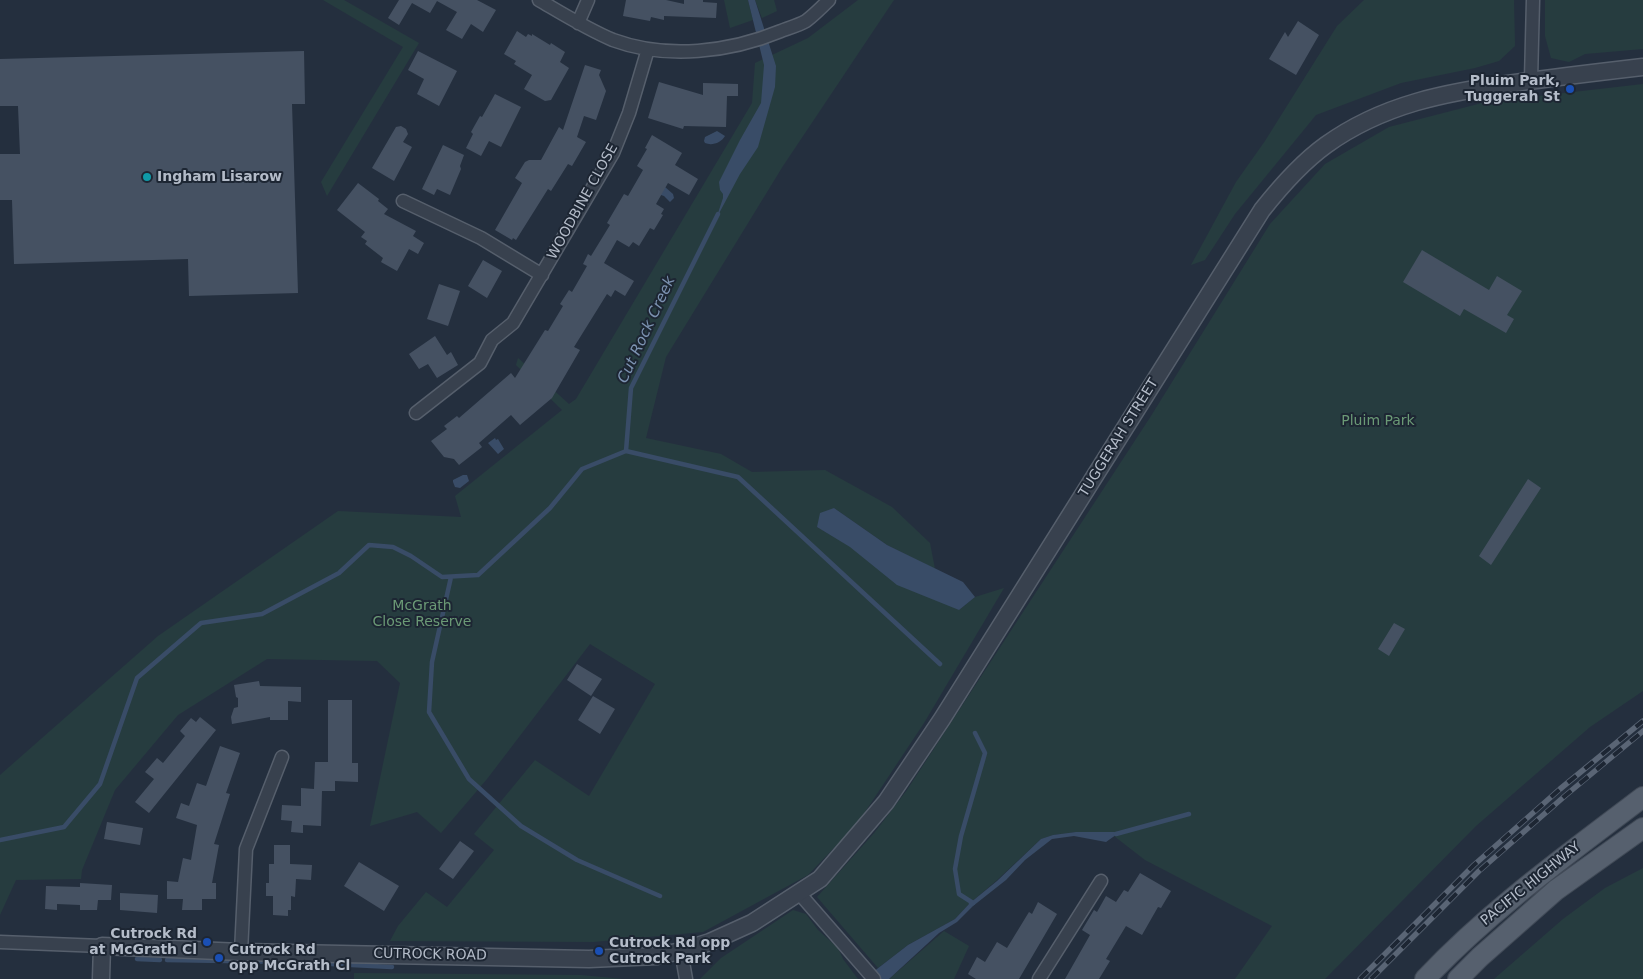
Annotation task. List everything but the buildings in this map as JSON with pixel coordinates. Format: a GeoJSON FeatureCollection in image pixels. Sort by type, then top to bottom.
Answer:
{"type":"FeatureCollection","features":[{"type":"Feature","properties":{"kind":"main road","name":"PACIFIC HIGHWAY"},"geometry":{"type":"LineString","coordinates":[[1425,979],[1450,952],[1493,913],[1643,797]]}},
{"type":"Feature","properties":{"kind":"main road","name":"PACIFIC HIGHWAY"},"geometry":{"type":"LineString","coordinates":[[1458,979],[1480,956],[1556,890],[1643,828]]}},
{"type":"Feature","properties":{"kind":"street"},"geometry":{"type":"LineString","coordinates":[[539,0],[578,23],[614,40],[648,49],[692,52],[732,48],[776,33],[806,21],[829,0]]}},
{"type":"Feature","properties":{"kind":"street"},"geometry":{"type":"LineString","coordinates":[[578,23],[588,0]]}},
{"type":"Feature","properties":{"kind":"street"},"geometry":{"type":"LineString","coordinates":[[1532,80],[1533,0]]}},
{"type":"Feature","properties":{"kind":"street","name":"WOODBINE CLOSE"},"geometry":{"type":"LineString","coordinates":[[416,413],[480,363],[492,340],[513,323],[613,153],[629,113],[648,49]]}},
{"type":"Feature","properties":{"kind":"street","name":"TUGGERAH STREET"},"geometry":{"type":"LineString","coordinates":[[680,951],[731,933],[752,923],[820,879],[886,802],[947,711],[1262,210],[1279,188],[1326,145],[1384,113],[1420,100],[1460,90],[1643,66]]}},
{"type":"Feature","properties":{"kind":"street"},"geometry":{"type":"LineString","coordinates":[[403,202],[480,238],[542,275]]}},
{"type":"Feature","properties":{"kind":"street"},"geometry":{"type":"LineString","coordinates":[[241,952],[246,849],[282,757]]}},
{"type":"Feature","properties":{"kind":"street"},"geometry":{"type":"LineString","coordinates":[[1039,979],[1101,881]]}},
{"type":"Feature","properties":{"kind":"street"},"geometry":{"type":"LineString","coordinates":[[799,893],[864,970],[874,979]]}},
{"type":"Feature","properties":{"kind":"street","name":"CUTROCK ROAD"},"geometry":{"type":"LineString","coordinates":[[0,942],[241,952],[588,959],[635,958],[680,951]]}},
{"type":"Feature","properties":{"kind":"street"},"geometry":{"type":"LineString","coordinates":[[101,979],[102,946]]}},
{"type":"Feature","properties":{"kind":"street"},"geometry":{"type":"LineString","coordinates":[[680,951],[686,979]]}},
{"type":"Feature","properties":{"kind":"green space"},"geometry":{"type":"Polygon","coordinates":[[[323,0],[344,0],[419,43],[327,196],[321,182],[403,47],[323,0]]]}},
{"type":"Feature","properties":{"kind":"green space"},"geometry":{"type":"Polygon","coordinates":[[[724,0],[748,0],[753,20],[730,28],[724,0]]]}},
{"type":"Feature","properties":{"kind":"green space"},"geometry":{"type":"Polygon","coordinates":[[[755,0],[774,0],[777,11],[762,18],[755,0]]]}},
{"type":"Feature","properties":{"kind":"green space","name":"McGrath Close Reserve"},"geometry":{"type":"Polygon","coordinates":[[[858,0],[894,0],[783,166],[666,357],[646,438],[721,454],[752,472],[825,470],[892,507],[930,543],[935,569],[887,545],[834,508],[817,527],[959,610],[975,597],[1004,588],[924,723],[857,824],[808,875],[703,932],[593,942],[390,941],[398,926],[426,892],[447,907],[494,850],[474,834],[535,760],[589,796],[655,684],[590,644],[487,779],[441,833],[417,812],[370,826],[400,683],[377,661],[267,659],[178,715],[115,790],[82,870],[81,879],[16,880],[0,915],[0,775],[158,636],[338,511],[461,517],[455,496],[562,410],[516,365],[518,358],[569,404],[576,399],[752,103],[755,63],[808,38],[858,0]]]}},
{"type":"Feature","properties":{"kind":"green space"},"geometry":{"type":"Polygon","coordinates":[[[1364,0],[1514,0],[1515,46],[1499,61],[1475,68],[1401,83],[1316,115],[1235,214],[1205,260],[1191,265],[1236,182],[1265,141],[1337,26],[1364,0]]]}},
{"type":"Feature","properties":{"kind":"green space"},"geometry":{"type":"Polygon","coordinates":[[[1545,0],[1643,0],[1643,49],[1585,54],[1569,62],[1551,58],[1545,36],[1545,0]]]}},
{"type":"Feature","properties":{"kind":"green space","name":"Pluim Park"},"geometry":{"type":"Polygon","coordinates":[[[1643,84],[1643,691],[1590,727],[1476,826],[1325,979],[1235,979],[1272,926],[1145,860],[1114,836],[1119,832],[1076,832],[1053,835],[1041,839],[955,919],[908,945],[878,968],[817,897],[875,832],[907,790],[1151,416],[1270,224],[1325,164],[1389,127],[1486,102],[1643,84]]]}},
{"type":"Feature","properties":{"kind":"green space"},"geometry":{"type":"Polygon","coordinates":[[[1643,868],[1643,979],[1494,979],[1563,919],[1605,888],[1643,868]]]}},
{"type":"Feature","properties":{"kind":"green space"},"geometry":{"type":"Polygon","coordinates":[[[793,910],[806,914],[818,930],[838,948],[843,959],[858,979],[700,979],[721,958],[793,910]]]}},
{"type":"Feature","properties":{"kind":"green space"},"geometry":{"type":"Polygon","coordinates":[[[944,931],[969,946],[954,979],[889,979],[944,931]]]}},
{"type":"Feature","properties":{"kind":"green space"},"geometry":{"type":"Polygon","coordinates":[[[354,973],[581,975],[623,979],[354,979],[354,973]]]}},
{"type":"Feature","properties":{"kind":"water"},"geometry":{"type":"Polygon","coordinates":[[[748,0],[755,0],[776,66],[775,87],[758,147],[740,174],[716,219],[723,198],[719,182],[761,103],[764,65],[748,0]]]}},
{"type":"Feature","properties":{"kind":"water"},"geometry":{"type":"Polygon","coordinates":[[[717,131],[725,136],[719,142],[713,144],[705,143],[705,137],[717,131]]]}},
{"type":"Feature","properties":{"kind":"water"},"geometry":{"type":"Polygon","coordinates":[[[665,187],[673,194],[674,198],[670,202],[664,196],[658,194],[665,187]]]}},
{"type":"Feature","properties":{"kind":"water"},"geometry":{"type":"Polygon","coordinates":[[[495,438],[496,440],[498,439],[504,449],[498,454],[488,443],[495,438]]]}},
{"type":"Feature","properties":{"kind":"water"},"geometry":{"type":"Polygon","coordinates":[[[467,475],[469,481],[460,488],[455,487],[453,480],[467,475]]]}},
{"type":"Feature","properties":{"kind":"water"},"geometry":{"type":"Polygon","coordinates":[[[834,508],[887,545],[963,582],[975,597],[959,610],[897,585],[850,547],[817,527],[820,513],[834,508]]]}},
{"type":"Feature","properties":{"kind":"water"},"geometry":{"type":"Polygon","coordinates":[[[1076,832],[1120,832],[1106,842],[1074,836],[1052,839],[1025,860],[1006,880],[973,906],[957,922],[939,933],[889,979],[864,979],[908,945],[955,919],[1041,839],[1053,835],[1076,832]]]}},
{"type":"Feature","properties":{"kind":"waterway","name":"Cut Rock Creek"},"geometry":{"type":"LineString","coordinates":[[718,214],[631,388],[626,451],[738,477],[940,664]]}},
{"type":"Feature","properties":{"kind":"waterway"},"geometry":{"type":"LineString","coordinates":[[0,840],[64,827],[100,784],[137,678],[201,623],[262,614],[339,573],[369,545],[393,547],[411,556],[442,577],[478,575],[550,508],[582,469],[626,451]]}},
{"type":"Feature","properties":{"kind":"waterway"},"geometry":{"type":"LineString","coordinates":[[451,577],[432,662],[429,712],[469,779],[521,826],[577,860],[660,896]]}},
{"type":"Feature","properties":{"kind":"waterway","name":"Cut Rock Creek"},"geometry":{"type":"LineString","coordinates":[[971,904],[973,903],[959,894],[955,869],[961,836],[985,753],[975,733]]}},
{"type":"Feature","properties":{"kind":"waterway"},"geometry":{"type":"LineString","coordinates":[[1116,834],[1189,814]]}},
{"type":"Feature","properties":{"kind":"waterway"},"geometry":{"type":"LineString","coordinates":[[137,959],[160,960]]}},
{"type":"Feature","properties":{"kind":"waterway"},"geometry":{"type":"LineString","coordinates":[[167,960],[288,962]]}},
{"type":"Feature","properties":{"kind":"waterway"},"geometry":{"type":"LineString","coordinates":[[291,962],[392,967]]}},
{"type":"Feature","properties":{"kind":"railway"},"geometry":{"type":"LineString","coordinates":[[1360,979],[1474,865],[1560,789],[1643,721]]}},
{"type":"Feature","properties":{"kind":"railway"},"geometry":{"type":"LineString","coordinates":[[1371,979],[1479,871],[1643,731]]}},
{"type":"Feature","properties":{"kind":"place","name":"Pluim Park, Tuggerah St"},"geometry":{"type":"Point","coordinates":[1570,89]}},
{"type":"Feature","properties":{"kind":"place","name":"Ingham Lisarow"},"geometry":{"type":"Point","coordinates":[147,177]}},
{"type":"Feature","properties":{"kind":"place","name":"Cutrock Rd at McGrath Cl"},"geometry":{"type":"Point","coordinates":[207,942]}},
{"type":"Feature","properties":{"kind":"place","name":"Cutrock Rd opp Cutrock Park"},"geometry":{"type":"Point","coordinates":[599,951]}},
{"type":"Feature","properties":{"kind":"place","name":"Cutrock Rd opp McGrath Cl"},"geometry":{"type":"Point","coordinates":[219,958]}}]}
